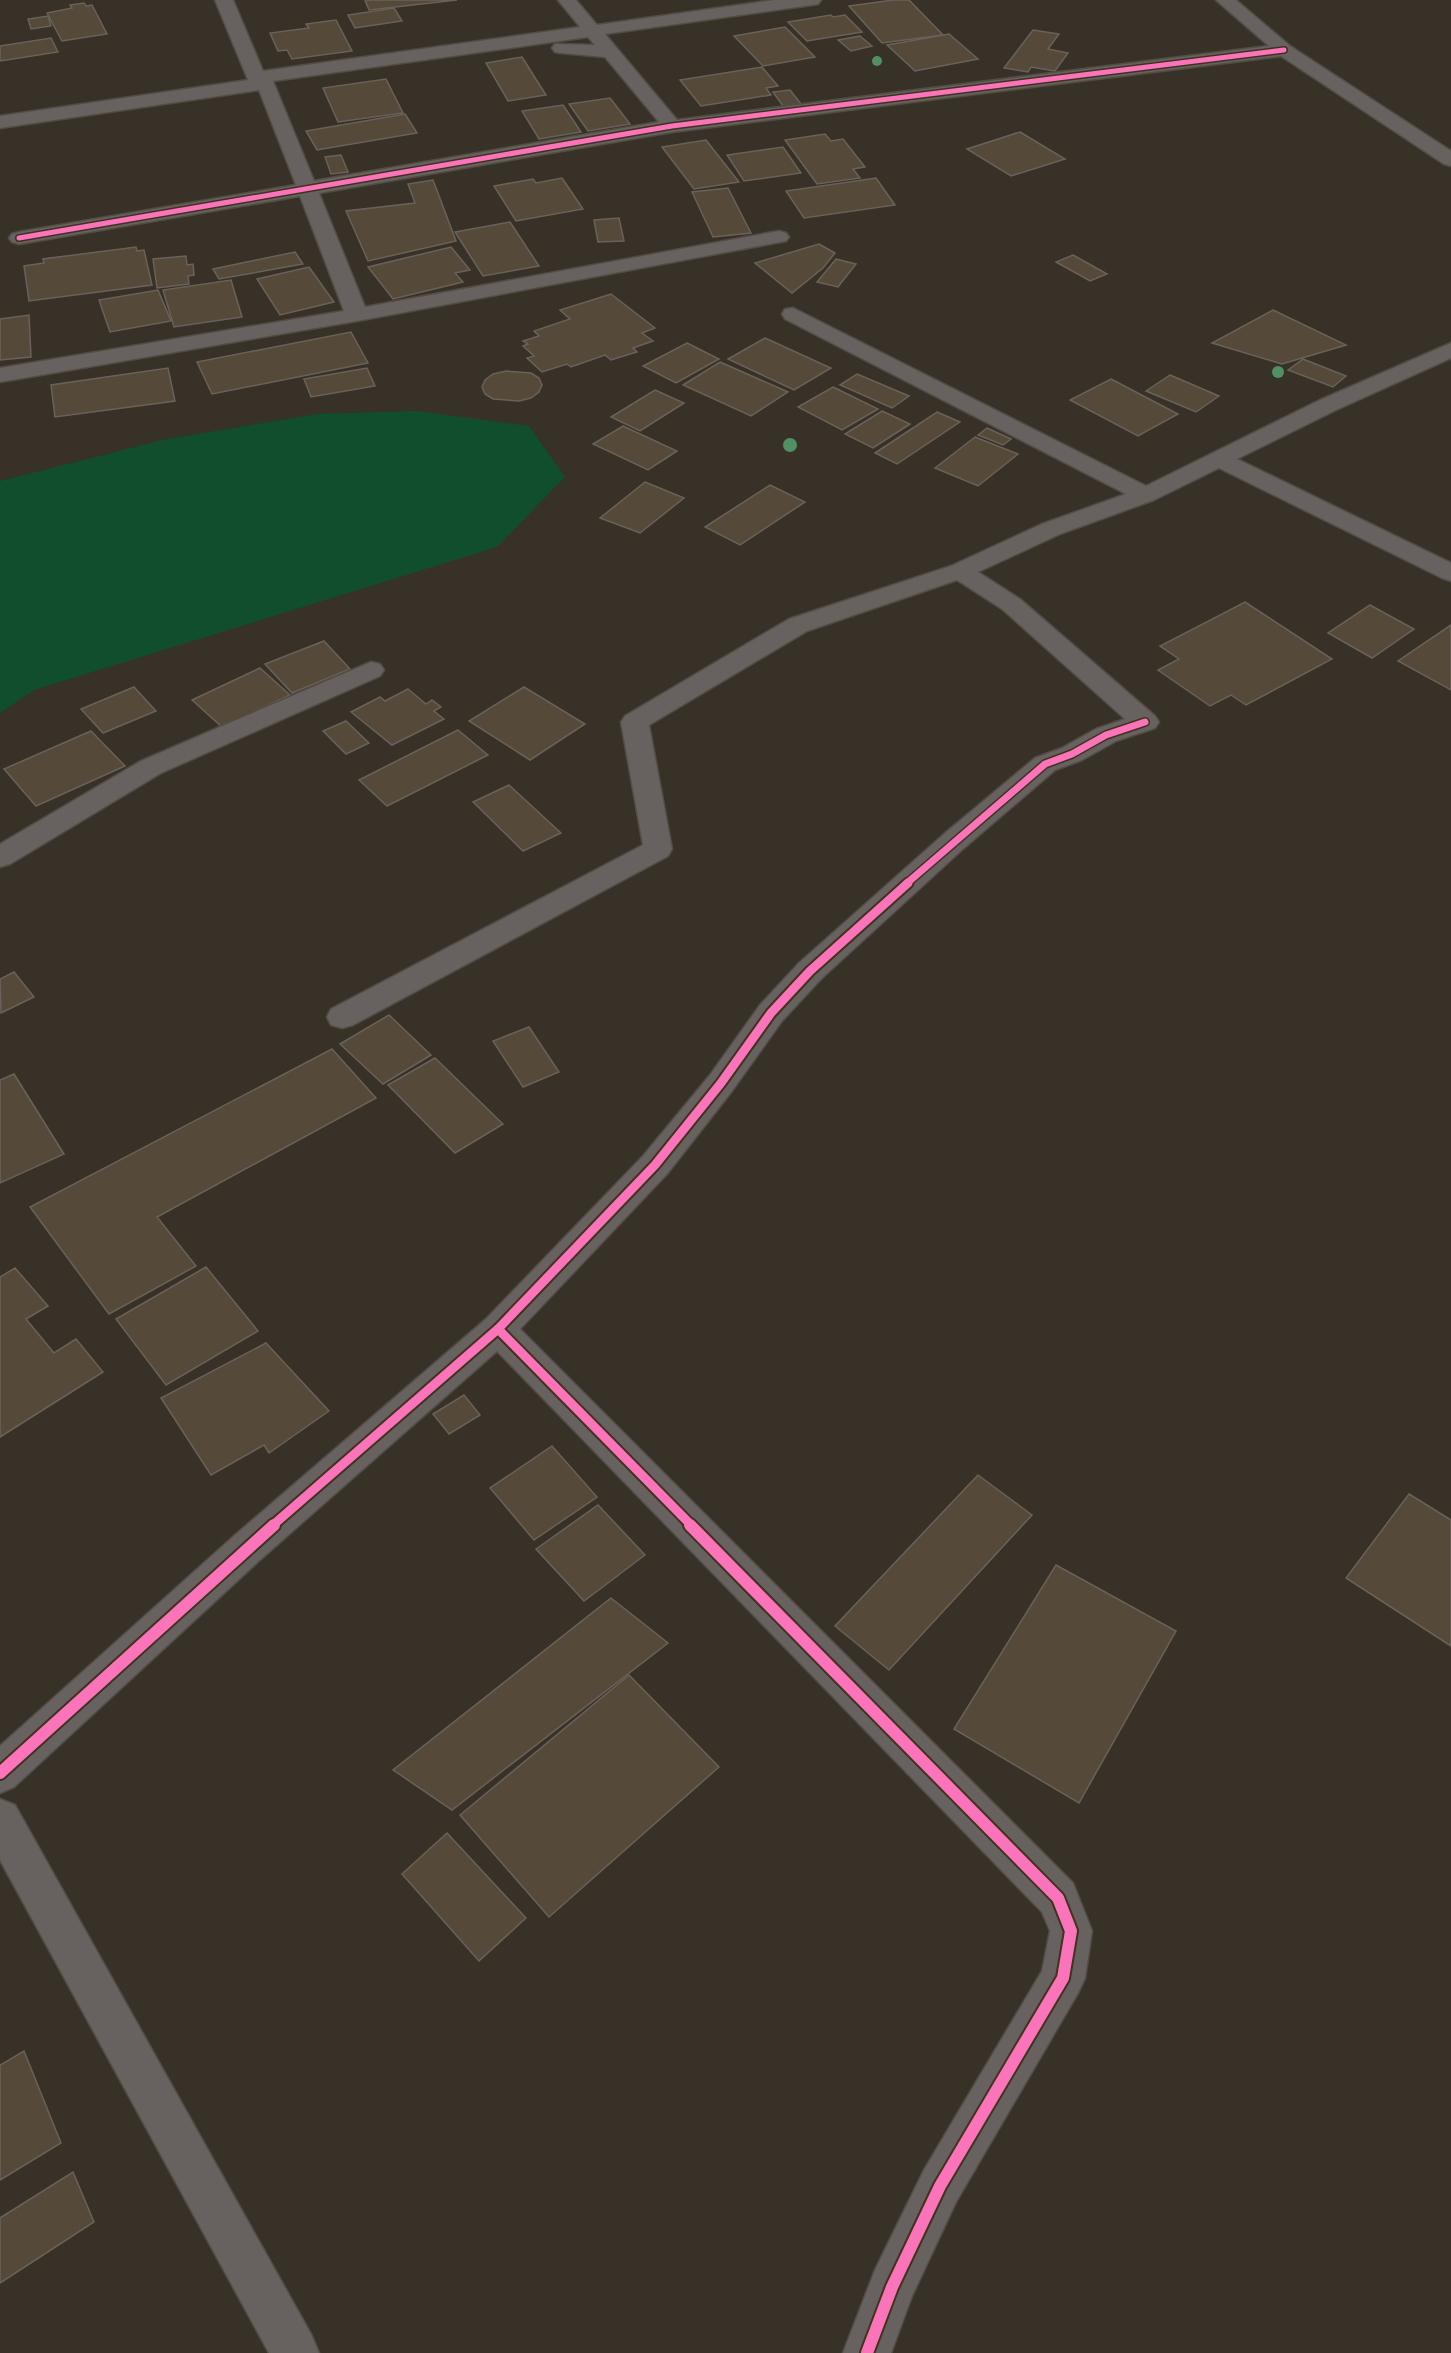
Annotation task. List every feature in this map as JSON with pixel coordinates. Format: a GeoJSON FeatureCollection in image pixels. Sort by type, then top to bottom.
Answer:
{"type":"FeatureCollection","features":[{"type":"Feature","properties":{"kind":"street"},"geometry":{"type":"LineString","coordinates":[[224,0],[357,315]]}},
{"type":"Feature","properties":{"kind":"street"},"geometry":{"type":"LineString","coordinates":[[567,0],[672,126]]}},
{"type":"Feature","properties":{"kind":"street"},"geometry":{"type":"LineString","coordinates":[[0,122],[593,30],[812,0]]}},
{"type":"Feature","properties":{"kind":"street"},"geometry":{"type":"LineString","coordinates":[[1225,0],[1284,50],[1451,160]]}},
{"type":"Feature","properties":{"kind":"street"},"geometry":{"type":"LineString","coordinates":[[260,82],[436,59],[520,44],[612,52]]}},
{"type":"Feature","properties":{"kind":"street"},"geometry":{"type":"LineString","coordinates":[[20,238],[672,126],[1284,50]]}},
{"type":"Feature","properties":{"kind":"street"},"geometry":{"type":"LineString","coordinates":[[0,375],[357,315],[779,237]]}},
{"type":"Feature","properties":{"kind":"street"},"geometry":{"type":"LineString","coordinates":[[793,314],[1146,495]]}},
{"type":"Feature","properties":{"kind":"street"},"geometry":{"type":"LineString","coordinates":[[342,1017],[657,849],[636,722],[798,625],[960,571],[1051,529],[1146,495],[1328,405],[1451,350]]}},
{"type":"Feature","properties":{"kind":"street"},"geometry":{"type":"LineString","coordinates":[[1219,459],[1451,573]]}},
{"type":"Feature","properties":{"kind":"street"},"geometry":{"type":"LineString","coordinates":[[0,1773],[248,1547],[498,1329],[655,1165],[721,1083],[771,1013],[810,971],[954,841],[1045,764],[1072,754],[1106,735],[1145,722],[1011,604],[960,571]]}},
{"type":"Feature","properties":{"kind":"street"},"geometry":{"type":"LineString","coordinates":[[0,857],[151,767],[371,670]]}},
{"type":"Feature","properties":{"kind":"street"},"geometry":{"type":"LineString","coordinates":[[498,1329],[1058,1898],[1071,1931],[1063,1978],[940,2186],[892,2287],[867,2353]]}},
{"type":"Feature","properties":{"kind":"street"},"geometry":{"type":"LineString","coordinates":[[0,1819],[296,2353]]}},
{"type":"Feature","properties":{"kind":"green space"},"geometry":{"type":"Polygon","coordinates":[[[417,411],[529,426],[565,477],[497,547],[34,690],[0,713],[0,481],[167,439],[317,414],[417,411]]]}},
{"type":"Feature","properties":{"kind":"building"},"geometry":{"type":"Polygon","coordinates":[[[365,0],[457,0],[369,10],[365,0]]]}},
{"type":"Feature","properties":{"kind":"building"},"geometry":{"type":"Polygon","coordinates":[[[909,0],[943,35],[882,43],[849,6],[909,0]]]}},
{"type":"Feature","properties":{"kind":"building"},"geometry":{"type":"Polygon","coordinates":[[[84,3],[86,6],[92,5],[107,34],[62,41],[47,13],[84,3]]]}},
{"type":"Feature","properties":{"kind":"building"},"geometry":{"type":"Polygon","coordinates":[[[394,8],[402,21],[355,28],[348,15],[394,8]]]}},
{"type":"Feature","properties":{"kind":"building"},"geometry":{"type":"Polygon","coordinates":[[[831,15],[833,17],[845,15],[862,32],[807,41],[788,22],[831,15]]]}},
{"type":"Feature","properties":{"kind":"building"},"geometry":{"type":"Polygon","coordinates":[[[48,16],[51,26],[31,29],[28,19],[48,16]]]}},
{"type":"Feature","properties":{"kind":"building"},"geometry":{"type":"Polygon","coordinates":[[[336,20],[352,51],[292,59],[287,50],[278,51],[270,33],[309,28],[306,24],[336,20]]]}},
{"type":"Feature","properties":{"kind":"building"},"geometry":{"type":"Polygon","coordinates":[[[785,27],[815,57],[763,66],[734,36],[785,27]]]}},
{"type":"Feature","properties":{"kind":"building"},"geometry":{"type":"Polygon","coordinates":[[[1033,30],[1059,34],[1048,49],[1068,53],[1055,71],[1031,67],[1028,72],[1004,68],[1033,30]]]}},
{"type":"Feature","properties":{"kind":"building"},"geometry":{"type":"Polygon","coordinates":[[[949,34],[978,59],[915,71],[887,45],[949,34]]]}},
{"type":"Feature","properties":{"kind":"building"},"geometry":{"type":"Polygon","coordinates":[[[860,36],[872,46],[851,51],[838,40],[860,36]]]}},
{"type":"Feature","properties":{"kind":"building"},"geometry":{"type":"Polygon","coordinates":[[[51,38],[58,52],[0,61],[0,46],[51,38]]]}},
{"type":"Feature","properties":{"kind":"building"},"geometry":{"type":"Polygon","coordinates":[[[522,57],[546,95],[508,101],[486,63],[522,57]]]}},
{"type":"Feature","properties":{"kind":"building"},"geometry":{"type":"Polygon","coordinates":[[[762,67],[778,86],[766,88],[771,95],[701,106],[680,80],[762,67]]]}},
{"type":"Feature","properties":{"kind":"building"},"geometry":{"type":"Polygon","coordinates":[[[386,79],[403,113],[338,122],[323,88],[386,79]]]}},
{"type":"Feature","properties":{"kind":"building"},"geometry":{"type":"Polygon","coordinates":[[[790,90],[801,104],[783,106],[773,92],[790,90]]]}},
{"type":"Feature","properties":{"kind":"building"},"geometry":{"type":"Polygon","coordinates":[[[610,98],[630,124],[588,131],[569,104],[610,98]]]}},
{"type":"Feature","properties":{"kind":"building"},"geometry":{"type":"Polygon","coordinates":[[[563,105],[581,132],[539,139],[522,111],[563,105]]]}},
{"type":"Feature","properties":{"kind":"building"},"geometry":{"type":"Polygon","coordinates":[[[405,114],[417,133],[317,150],[306,131],[405,114]]]}},
{"type":"Feature","properties":{"kind":"building"},"geometry":{"type":"Polygon","coordinates":[[[1020,132],[1065,159],[1011,176],[967,149],[1020,132]]]}},
{"type":"Feature","properties":{"kind":"building"},"geometry":{"type":"Polygon","coordinates":[[[825,134],[831,141],[843,139],[865,167],[853,169],[860,178],[817,184],[785,140],[825,134]]]}},
{"type":"Feature","properties":{"kind":"building"},"geometry":{"type":"Polygon","coordinates":[[[706,140],[739,182],[694,189],[662,147],[706,140]]]}},
{"type":"Feature","properties":{"kind":"building"},"geometry":{"type":"Polygon","coordinates":[[[783,147],[801,173],[744,181],[727,155],[783,147]]]}},
{"type":"Feature","properties":{"kind":"building"},"geometry":{"type":"Polygon","coordinates":[[[341,155],[348,172],[331,174],[325,157],[341,155]]]}},
{"type":"Feature","properties":{"kind":"building"},"geometry":{"type":"Polygon","coordinates":[[[562,178],[583,209],[516,221],[494,186],[533,179],[536,183],[562,178]]]}},
{"type":"Feature","properties":{"kind":"building"},"geometry":{"type":"Polygon","coordinates":[[[876,178],[895,205],[804,218],[786,191],[876,178]]]}},
{"type":"Feature","properties":{"kind":"building"},"geometry":{"type":"Polygon","coordinates":[[[433,180],[456,241],[368,261],[346,211],[415,203],[408,184],[433,180]]]}},
{"type":"Feature","properties":{"kind":"building"},"geometry":{"type":"Polygon","coordinates":[[[728,188],[751,233],[713,237],[692,192],[728,188]]]}},
{"type":"Feature","properties":{"kind":"building"},"geometry":{"type":"Polygon","coordinates":[[[619,218],[624,241],[598,242],[594,220],[619,218]]]}},
{"type":"Feature","properties":{"kind":"building"},"geometry":{"type":"Polygon","coordinates":[[[510,222],[539,266],[483,276],[455,232],[510,222]]]}},
{"type":"Feature","properties":{"kind":"building"},"geometry":{"type":"Polygon","coordinates":[[[819,244],[835,253],[823,268],[792,293],[755,263],[819,244]]]}},
{"type":"Feature","properties":{"kind":"building"},"geometry":{"type":"Polygon","coordinates":[[[136,247],[137,251],[144,250],[152,285],[29,301],[24,266],[44,263],[43,259],[136,247]]]}},
{"type":"Feature","properties":{"kind":"building"},"geometry":{"type":"Polygon","coordinates":[[[451,247],[470,270],[455,273],[463,282],[393,299],[368,267],[451,247]]]}},
{"type":"Feature","properties":{"kind":"building"},"geometry":{"type":"Polygon","coordinates":[[[295,252],[303,264],[219,279],[213,269],[295,252]]]}},
{"type":"Feature","properties":{"kind":"building"},"geometry":{"type":"Polygon","coordinates":[[[1073,255],[1107,274],[1090,281],[1056,262],[1073,255]]]}},
{"type":"Feature","properties":{"kind":"building"},"geometry":{"type":"Polygon","coordinates":[[[186,256],[187,265],[193,264],[194,275],[188,276],[189,284],[157,288],[153,259],[186,256]]]}},
{"type":"Feature","properties":{"kind":"building"},"geometry":{"type":"Polygon","coordinates":[[[836,259],[856,264],[838,287],[817,282],[836,259]]]}},
{"type":"Feature","properties":{"kind":"building"},"geometry":{"type":"Polygon","coordinates":[[[309,267],[334,302],[280,315],[257,279],[309,267]]]}},
{"type":"Feature","properties":{"kind":"building"},"geometry":{"type":"Polygon","coordinates":[[[231,280],[242,317],[174,327],[163,290],[231,280]]]}},
{"type":"Feature","properties":{"kind":"building"},"geometry":{"type":"Polygon","coordinates":[[[158,290],[171,321],[110,332],[99,300],[158,290]]]}},
{"type":"Feature","properties":{"kind":"building"},"geometry":{"type":"Polygon","coordinates":[[[611,294],[655,328],[642,333],[653,341],[633,348],[637,352],[611,360],[605,355],[571,367],[567,364],[542,372],[527,358],[534,356],[523,346],[528,344],[523,341],[539,336],[534,331],[570,319],[560,310],[611,294]]]}},
{"type":"Feature","properties":{"kind":"building"},"geometry":{"type":"Polygon","coordinates":[[[1273,310],[1346,345],[1282,364],[1212,343],[1273,310]]]}},
{"type":"Feature","properties":{"kind":"building"},"geometry":{"type":"Polygon","coordinates":[[[29,315],[31,357],[0,360],[0,319],[29,315]]]}},
{"type":"Feature","properties":{"kind":"building"},"geometry":{"type":"Polygon","coordinates":[[[351,332],[368,363],[212,394],[197,362],[351,332]]]}},
{"type":"Feature","properties":{"kind":"building"},"geometry":{"type":"Polygon","coordinates":[[[765,338],[831,368],[794,390],[728,359],[765,338]]]}},
{"type":"Feature","properties":{"kind":"building"},"geometry":{"type":"Polygon","coordinates":[[[687,343],[719,359],[676,383],[643,366],[687,343]]]}},
{"type":"Feature","properties":{"kind":"building"},"geometry":{"type":"Polygon","coordinates":[[[1303,359],[1346,376],[1333,387],[1288,370],[1303,359]]]}},
{"type":"Feature","properties":{"kind":"building"},"geometry":{"type":"Polygon","coordinates":[[[720,362],[788,392],[751,416],[683,385],[720,362]]]}},
{"type":"Feature","properties":{"kind":"building"},"geometry":{"type":"Polygon","coordinates":[[[168,368],[175,401],[55,417],[51,385],[168,368]]]}},
{"type":"Feature","properties":{"kind":"building"},"geometry":{"type":"Polygon","coordinates":[[[367,368],[375,386],[311,397],[304,379],[367,368]]]}},
{"type":"Feature","properties":{"kind":"building"},"geometry":{"type":"Polygon","coordinates":[[[506,371],[531,373],[539,378],[542,385],[539,392],[531,398],[519,401],[493,399],[485,394],[482,387],[485,380],[493,374],[506,371]]]}},
{"type":"Feature","properties":{"kind":"building"},"geometry":{"type":"Polygon","coordinates":[[[857,374],[909,396],[892,408],[840,385],[857,374]]]}},
{"type":"Feature","properties":{"kind":"building"},"geometry":{"type":"Polygon","coordinates":[[[1170,375],[1219,396],[1196,412],[1146,391],[1170,375]]]}},
{"type":"Feature","properties":{"kind":"building"},"geometry":{"type":"Polygon","coordinates":[[[1111,379],[1178,414],[1138,436],[1070,400],[1111,379]]]}},
{"type":"Feature","properties":{"kind":"building"},"geometry":{"type":"Polygon","coordinates":[[[833,387],[878,409],[842,430],[798,407],[833,387]]]}},
{"type":"Feature","properties":{"kind":"building"},"geometry":{"type":"Polygon","coordinates":[[[655,390],[684,403],[640,431],[611,417],[655,390]]]}},
{"type":"Feature","properties":{"kind":"building"},"geometry":{"type":"Polygon","coordinates":[[[882,411],[910,424],[873,448],[845,434],[882,411]]]}},
{"type":"Feature","properties":{"kind":"building"},"geometry":{"type":"Polygon","coordinates":[[[937,412],[960,422],[897,464],[875,453],[937,412]]]}},
{"type":"Feature","properties":{"kind":"building"},"geometry":{"type":"Polygon","coordinates":[[[623,426],[677,451],[648,470],[593,444],[623,426]]]}},
{"type":"Feature","properties":{"kind":"building"},"geometry":{"type":"Polygon","coordinates":[[[987,428],[1011,439],[1003,445],[978,435],[987,428]]]}},
{"type":"Feature","properties":{"kind":"building"},"geometry":{"type":"Polygon","coordinates":[[[975,437],[1018,454],[978,486],[935,468],[975,437]]]}},
{"type":"Feature","properties":{"kind":"building"},"geometry":{"type":"Polygon","coordinates":[[[645,482],[684,498],[640,533],[600,518],[645,482]]]}},
{"type":"Feature","properties":{"kind":"building"},"geometry":{"type":"Polygon","coordinates":[[[770,485],[805,502],[740,545],[705,527],[770,485]]]}},
{"type":"Feature","properties":{"kind":"building"},"geometry":{"type":"Polygon","coordinates":[[[1245,602],[1332,659],[1246,705],[1231,695],[1210,706],[1158,670],[1179,659],[1160,646],[1245,602]]]}},
{"type":"Feature","properties":{"kind":"building"},"geometry":{"type":"Polygon","coordinates":[[[1370,605],[1414,629],[1372,658],[1328,633],[1370,605]]]}},
{"type":"Feature","properties":{"kind":"building"},"geometry":{"type":"Polygon","coordinates":[[[1451,625],[1451,690],[1398,661],[1451,625]]]}},
{"type":"Feature","properties":{"kind":"building"},"geometry":{"type":"Polygon","coordinates":[[[324,641],[350,669],[292,693],[265,664],[324,641]]]}},
{"type":"Feature","properties":{"kind":"building"},"geometry":{"type":"Polygon","coordinates":[[[260,668],[290,695],[222,727],[192,700],[260,668]]]}},
{"type":"Feature","properties":{"kind":"building"},"geometry":{"type":"Polygon","coordinates":[[[134,687],[156,711],[103,733],[81,709],[134,687]]]}},
{"type":"Feature","properties":{"kind":"building"},"geometry":{"type":"Polygon","coordinates":[[[524,687],[585,724],[530,760],[469,721],[524,687]]]}},
{"type":"Feature","properties":{"kind":"building"},"geometry":{"type":"Polygon","coordinates":[[[408,689],[426,704],[432,700],[441,707],[434,711],[444,719],[392,745],[351,712],[380,697],[385,701],[408,689]]]}},
{"type":"Feature","properties":{"kind":"building"},"geometry":{"type":"Polygon","coordinates":[[[346,721],[369,743],[346,754],[323,731],[346,721]]]}},
{"type":"Feature","properties":{"kind":"building"},"geometry":{"type":"Polygon","coordinates":[[[458,730],[488,755],[387,806],[359,780],[458,730]]]}},
{"type":"Feature","properties":{"kind":"building"},"geometry":{"type":"Polygon","coordinates":[[[91,731],[125,766],[36,806],[4,769],[91,731]]]}},
{"type":"Feature","properties":{"kind":"building"},"geometry":{"type":"Polygon","coordinates":[[[509,785],[561,833],[523,851],[473,802],[509,785]]]}},
{"type":"Feature","properties":{"kind":"building"},"geometry":{"type":"Polygon","coordinates":[[[14,972],[34,997],[1,1013],[0,979],[14,972]]]}},
{"type":"Feature","properties":{"kind":"building"},"geometry":{"type":"Polygon","coordinates":[[[389,1015],[431,1055],[383,1084],[340,1044],[389,1015]]]}},
{"type":"Feature","properties":{"kind":"building"},"geometry":{"type":"Polygon","coordinates":[[[529,1027],[559,1072],[523,1087],[493,1041],[529,1027]]]}},
{"type":"Feature","properties":{"kind":"building"},"geometry":{"type":"Polygon","coordinates":[[[332,1049],[376,1098],[157,1217],[196,1266],[109,1314],[30,1207],[332,1049]]]}},
{"type":"Feature","properties":{"kind":"building"},"geometry":{"type":"Polygon","coordinates":[[[435,1058],[503,1124],[455,1153],[388,1085],[435,1058]]]}},
{"type":"Feature","properties":{"kind":"building"},"geometry":{"type":"Polygon","coordinates":[[[14,1074],[64,1154],[0,1183],[0,1080],[14,1074]]]}},
{"type":"Feature","properties":{"kind":"building"},"geometry":{"type":"Polygon","coordinates":[[[206,1267],[258,1331],[166,1385],[116,1319],[206,1267]]]}},
{"type":"Feature","properties":{"kind":"building"},"geometry":{"type":"Polygon","coordinates":[[[15,1268],[48,1306],[26,1319],[54,1353],[76,1339],[103,1372],[0,1437],[0,1277],[15,1268]]]}},
{"type":"Feature","properties":{"kind":"building"},"geometry":{"type":"Polygon","coordinates":[[[266,1343],[329,1411],[269,1453],[264,1445],[211,1475],[161,1398],[266,1343]]]}},
{"type":"Feature","properties":{"kind":"building"},"geometry":{"type":"Polygon","coordinates":[[[464,1395],[480,1415],[449,1434],[433,1414],[464,1395]]]}},
{"type":"Feature","properties":{"kind":"building"},"geometry":{"type":"Polygon","coordinates":[[[552,1446],[597,1497],[534,1540],[490,1488],[552,1446]]]}},
{"type":"Feature","properties":{"kind":"building"},"geometry":{"type":"Polygon","coordinates":[[[978,1475],[1032,1515],[889,1670],[835,1626],[978,1475]]]}},
{"type":"Feature","properties":{"kind":"building"},"geometry":{"type":"Polygon","coordinates":[[[1409,1494],[1451,1520],[1451,1646],[1346,1578],[1409,1494]]]}},
{"type":"Feature","properties":{"kind":"building"},"geometry":{"type":"Polygon","coordinates":[[[598,1505],[645,1555],[584,1601],[536,1549],[598,1505]]]}},
{"type":"Feature","properties":{"kind":"building"},"geometry":{"type":"Polygon","coordinates":[[[1056,1565],[1176,1631],[1079,1803],[954,1729],[1056,1565]]]}},
{"type":"Feature","properties":{"kind":"building"},"geometry":{"type":"Polygon","coordinates":[[[611,1598],[668,1643],[452,1810],[393,1770],[611,1598]]]}},
{"type":"Feature","properties":{"kind":"building"},"geometry":{"type":"Polygon","coordinates":[[[629,1675],[719,1767],[549,1917],[460,1815],[629,1675]]]}},
{"type":"Feature","properties":{"kind":"building"},"geometry":{"type":"Polygon","coordinates":[[[447,1833],[526,1918],[479,1961],[402,1874],[447,1833]]]}},
{"type":"Feature","properties":{"kind":"building"},"geometry":{"type":"Polygon","coordinates":[[[24,2051],[61,2143],[0,2180],[0,2065],[24,2051]]]}},
{"type":"Feature","properties":{"kind":"building"},"geometry":{"type":"Polygon","coordinates":[[[73,2172],[94,2222],[0,2283],[0,2218],[73,2172]]]}},
{"type":"Feature","properties":{"kind":"cycle path"},"geometry":{"type":"LineString","coordinates":[[19,238],[672,126],[1284,50]]}},
{"type":"Feature","properties":{"kind":"cycle path"},"geometry":{"type":"LineString","coordinates":[[0,1773],[248,1547],[498,1329],[655,1165],[721,1083],[771,1013],[810,971],[954,841],[1045,764],[1072,754],[1106,735],[1145,722]]}},
{"type":"Feature","properties":{"kind":"cycle path"},"geometry":{"type":"LineString","coordinates":[[498,1329],[1058,1898],[1071,1931],[1063,1978],[940,2186],[892,2287],[867,2353]]}}]}
